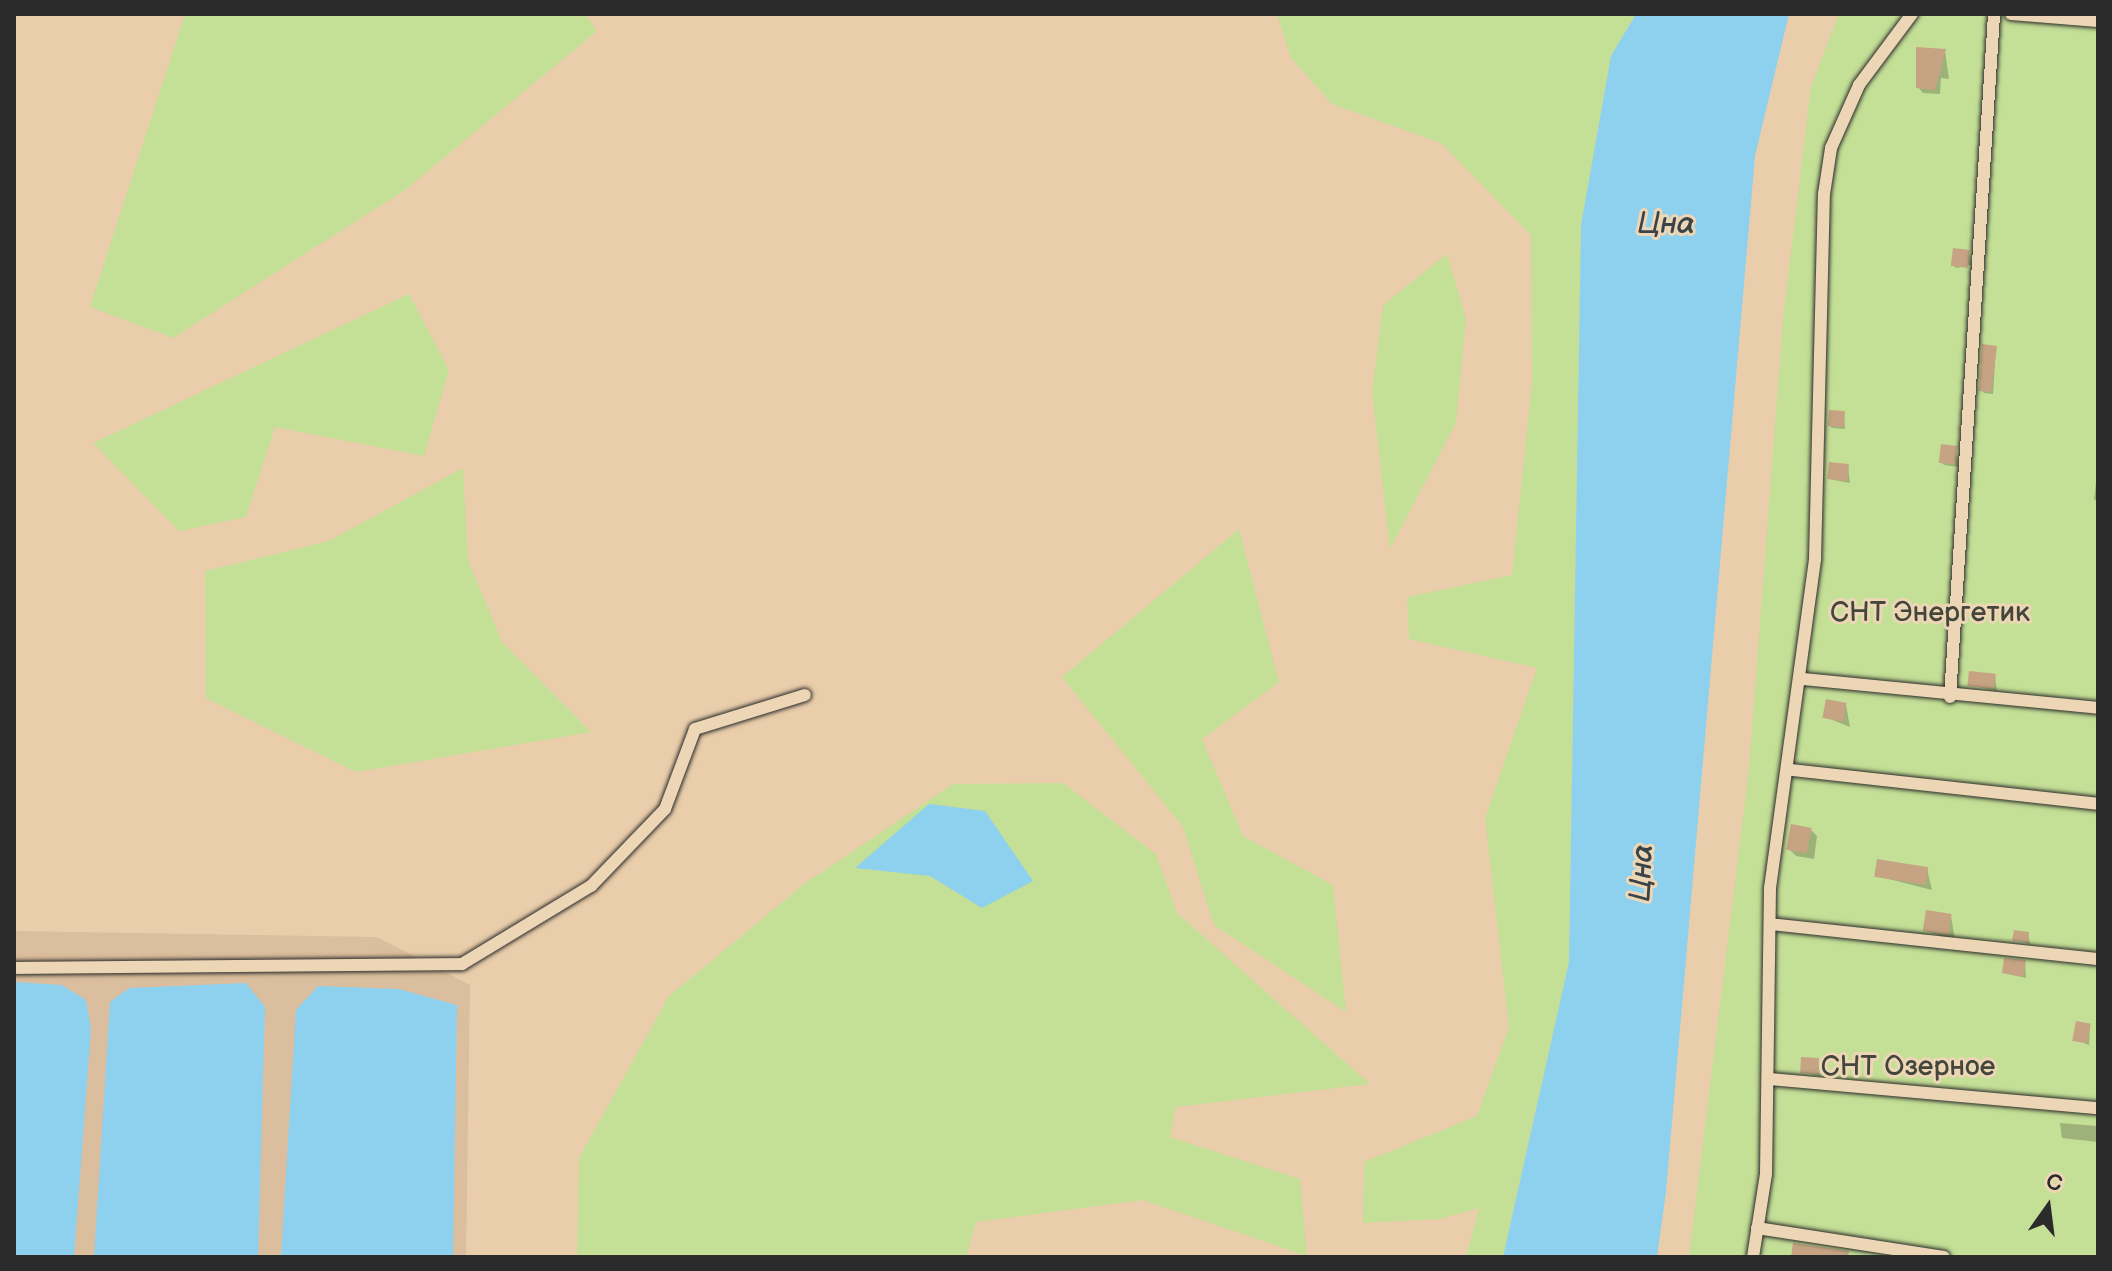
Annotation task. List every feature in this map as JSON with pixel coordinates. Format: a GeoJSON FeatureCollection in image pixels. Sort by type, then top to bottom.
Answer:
{"type":"FeatureCollection","features":[{"type":"Feature","properties":{"kind":"lane"},"geometry":{"type":"LineString","coordinates":[[1753,1257],[1770,1079],[1770,924],[1804,679],[1831,148],[1859,85],[1912,14]]}},
{"type":"Feature","properties":{"kind":"lane"},"geometry":{"type":"LineString","coordinates":[[1950,697],[1994,14]]}},
{"type":"Feature","properties":{"kind":"lane"},"geometry":{"type":"LineString","coordinates":[[2011,14],[2098,21]]}},
{"type":"Feature","properties":{"kind":"lane"},"geometry":{"type":"LineString","coordinates":[[1804,679],[1950,697],[2098,708]]}},
{"type":"Feature","properties":{"kind":"lane"},"geometry":{"type":"LineString","coordinates":[[14,968],[462,964],[591,886],[665,809],[695,729],[805,695]]}},
{"type":"Feature","properties":{"kind":"lane"},"geometry":{"type":"LineString","coordinates":[[1792,770],[2098,804]]}},
{"type":"Feature","properties":{"kind":"lane"},"geometry":{"type":"LineString","coordinates":[[1770,924],[2098,959]]}},
{"type":"Feature","properties":{"kind":"lane"},"geometry":{"type":"LineString","coordinates":[[1770,1079],[2098,1108]]}},
{"type":"Feature","properties":{"kind":"lane"},"geometry":{"type":"LineString","coordinates":[[1757,1228],[1944,1257]]}},
{"type":"Feature","properties":{"kind":"shaded area"},"geometry":{"type":"Polygon","coordinates":[[[14,931],[377,937],[470,985],[466,1257],[14,1257],[14,931]]]}},
{"type":"Feature","properties":{"kind":"green space"},"geometry":{"type":"Polygon","coordinates":[[[185,14],[585,14],[597,31],[405,190],[173,338],[90,307],[185,14]]]}},
{"type":"Feature","properties":{"kind":"green space"},"geometry":{"type":"Polygon","coordinates":[[[1277,14],[1636,14],[1611,56],[1581,225],[1569,962],[1503,1257],[1466,1257],[1479,1208],[1440,1219],[1363,1223],[1364,1162],[1477,1116],[1509,1027],[1485,818],[1537,668],[1409,639],[1407,597],[1512,575],[1532,382],[1531,235],[1441,143],[1332,104],[1291,58],[1277,14]]]}},
{"type":"Feature","properties":{"kind":"green space"},"geometry":{"type":"Polygon","coordinates":[[[1839,14],[2098,14],[2098,1257],[1689,1257],[1749,768],[1783,319],[1811,86],[1839,14]]]}},
{"type":"Feature","properties":{"kind":"green space"},"geometry":{"type":"Polygon","coordinates":[[[1447,254],[1466,319],[1456,423],[1390,549],[1372,392],[1383,305],[1447,254]]]}},
{"type":"Feature","properties":{"kind":"green space"},"geometry":{"type":"Polygon","coordinates":[[[409,294],[449,370],[424,456],[275,427],[246,517],[179,531],[93,443],[409,294]]]}},
{"type":"Feature","properties":{"kind":"green space"},"geometry":{"type":"Polygon","coordinates":[[[463,468],[468,560],[502,642],[591,732],[356,772],[206,698],[205,571],[329,541],[463,468]]]}},
{"type":"Feature","properties":{"kind":"green space"},"geometry":{"type":"Polygon","coordinates":[[[1239,529],[1279,682],[1202,739],[1243,836],[1333,885],[1346,1012],[1214,925],[1183,827],[1062,677],[1239,529]]]}},
{"type":"Feature","properties":{"kind":"green space"},"geometry":{"type":"Polygon","coordinates":[[[1063,783],[1156,854],[1177,913],[1370,1084],[1176,1107],[1170,1137],[1300,1179],[1307,1256],[1143,1200],[976,1222],[966,1257],[577,1257],[579,1158],[669,996],[804,884],[953,784],[1063,783]]]}},
{"type":"Feature","properties":{"kind":"water","name":"Цна"},"geometry":{"type":"Polygon","coordinates":[[[1636,14],[1789,14],[1755,156],[1666,1192],[1657,1257],[1503,1257],[1569,962],[1581,225],[1611,56],[1636,14]]]}},
{"type":"Feature","properties":{"kind":"water"},"geometry":{"type":"Polygon","coordinates":[[[929,804],[985,811],[1033,881],[982,908],[930,876],[855,868],[929,804]]]}},
{"type":"Feature","properties":{"kind":"water"},"geometry":{"type":"Polygon","coordinates":[[[14,982],[62,985],[86,1000],[91,1029],[74,1257],[14,1257],[14,982]]]}},
{"type":"Feature","properties":{"kind":"water"},"geometry":{"type":"Polygon","coordinates":[[[246,983],[265,1007],[258,1257],[94,1257],[110,1002],[129,988],[246,983]]]}},
{"type":"Feature","properties":{"kind":"water"},"geometry":{"type":"Polygon","coordinates":[[[318,986],[399,989],[457,1005],[453,1257],[281,1257],[296,1010],[318,986]]]}},
{"type":"Feature","properties":{"kind":"building"},"geometry":{"type":"Polygon","coordinates":[[[1916,47],[1946,49],[1935,90],[1916,88],[1916,47]]]}},
{"type":"Feature","properties":{"kind":"building"},"geometry":{"type":"Polygon","coordinates":[[[1953,248],[1970,250],[1968,268],[1951,266],[1953,248]]]}},
{"type":"Feature","properties":{"kind":"building"},"geometry":{"type":"Polygon","coordinates":[[[1982,344],[1997,346],[1991,392],[1979,391],[1982,344]]]}},
{"type":"Feature","properties":{"kind":"building"},"geometry":{"type":"Polygon","coordinates":[[[1829,410],[1845,411],[1844,427],[1828,426],[1829,410]]]}},
{"type":"Feature","properties":{"kind":"building"},"geometry":{"type":"Polygon","coordinates":[[[1941,444],[1957,446],[1955,465],[1939,463],[1941,444]]]}},
{"type":"Feature","properties":{"kind":"building"},"geometry":{"type":"Polygon","coordinates":[[[1829,462],[1849,464],[1847,481],[1827,479],[1829,462]]]}},
{"type":"Feature","properties":{"kind":"building"},"geometry":{"type":"Polygon","coordinates":[[[1969,671],[1996,674],[1994,689],[1967,686],[1969,671]]]}},
{"type":"Feature","properties":{"kind":"building"},"geometry":{"type":"Polygon","coordinates":[[[1826,699],[1847,703],[1843,722],[1822,718],[1826,699]]]}},
{"type":"Feature","properties":{"kind":"building"},"geometry":{"type":"Polygon","coordinates":[[[1791,824],[1812,828],[1807,854],[1786,850],[1791,824]]]}},
{"type":"Feature","properties":{"kind":"building"},"geometry":{"type":"Polygon","coordinates":[[[1877,859],[1928,867],[1926,885],[1874,877],[1877,859]]]}},
{"type":"Feature","properties":{"kind":"building"},"geometry":{"type":"Polygon","coordinates":[[[1926,910],[1952,914],[1948,935],[1923,931],[1926,910]]]}},
{"type":"Feature","properties":{"kind":"building"},"geometry":{"type":"Polygon","coordinates":[[[2014,930],[2029,932],[2028,942],[2012,941],[2014,930]]]}},
{"type":"Feature","properties":{"kind":"building"},"geometry":{"type":"Polygon","coordinates":[[[2004,958],[2026,960],[2023,977],[2002,973],[2004,958]]]}},
{"type":"Feature","properties":{"kind":"building"},"geometry":{"type":"Polygon","coordinates":[[[2076,1021],[2091,1024],[2087,1043],[2072,1041],[2076,1021]]]}},
{"type":"Feature","properties":{"kind":"building"},"geometry":{"type":"Polygon","coordinates":[[[1801,1057],[1819,1058],[1818,1074],[1800,1073],[1801,1057]]]}},
{"type":"Feature","properties":{"kind":"building"},"geometry":{"type":"Polygon","coordinates":[[[1793,1243],[1849,1251],[1848,1257],[1791,1257],[1793,1243]]]}},
{"type":"Feature","properties":{"kind":"park label","name":"СНТ Энергетик"},"geometry":{"type":"Point","coordinates":[1930,613]}},
{"type":"Feature","properties":{"kind":"park label","name":"СНТ Озерное"},"geometry":{"type":"Point","coordinates":[1908,1067]}}]}
